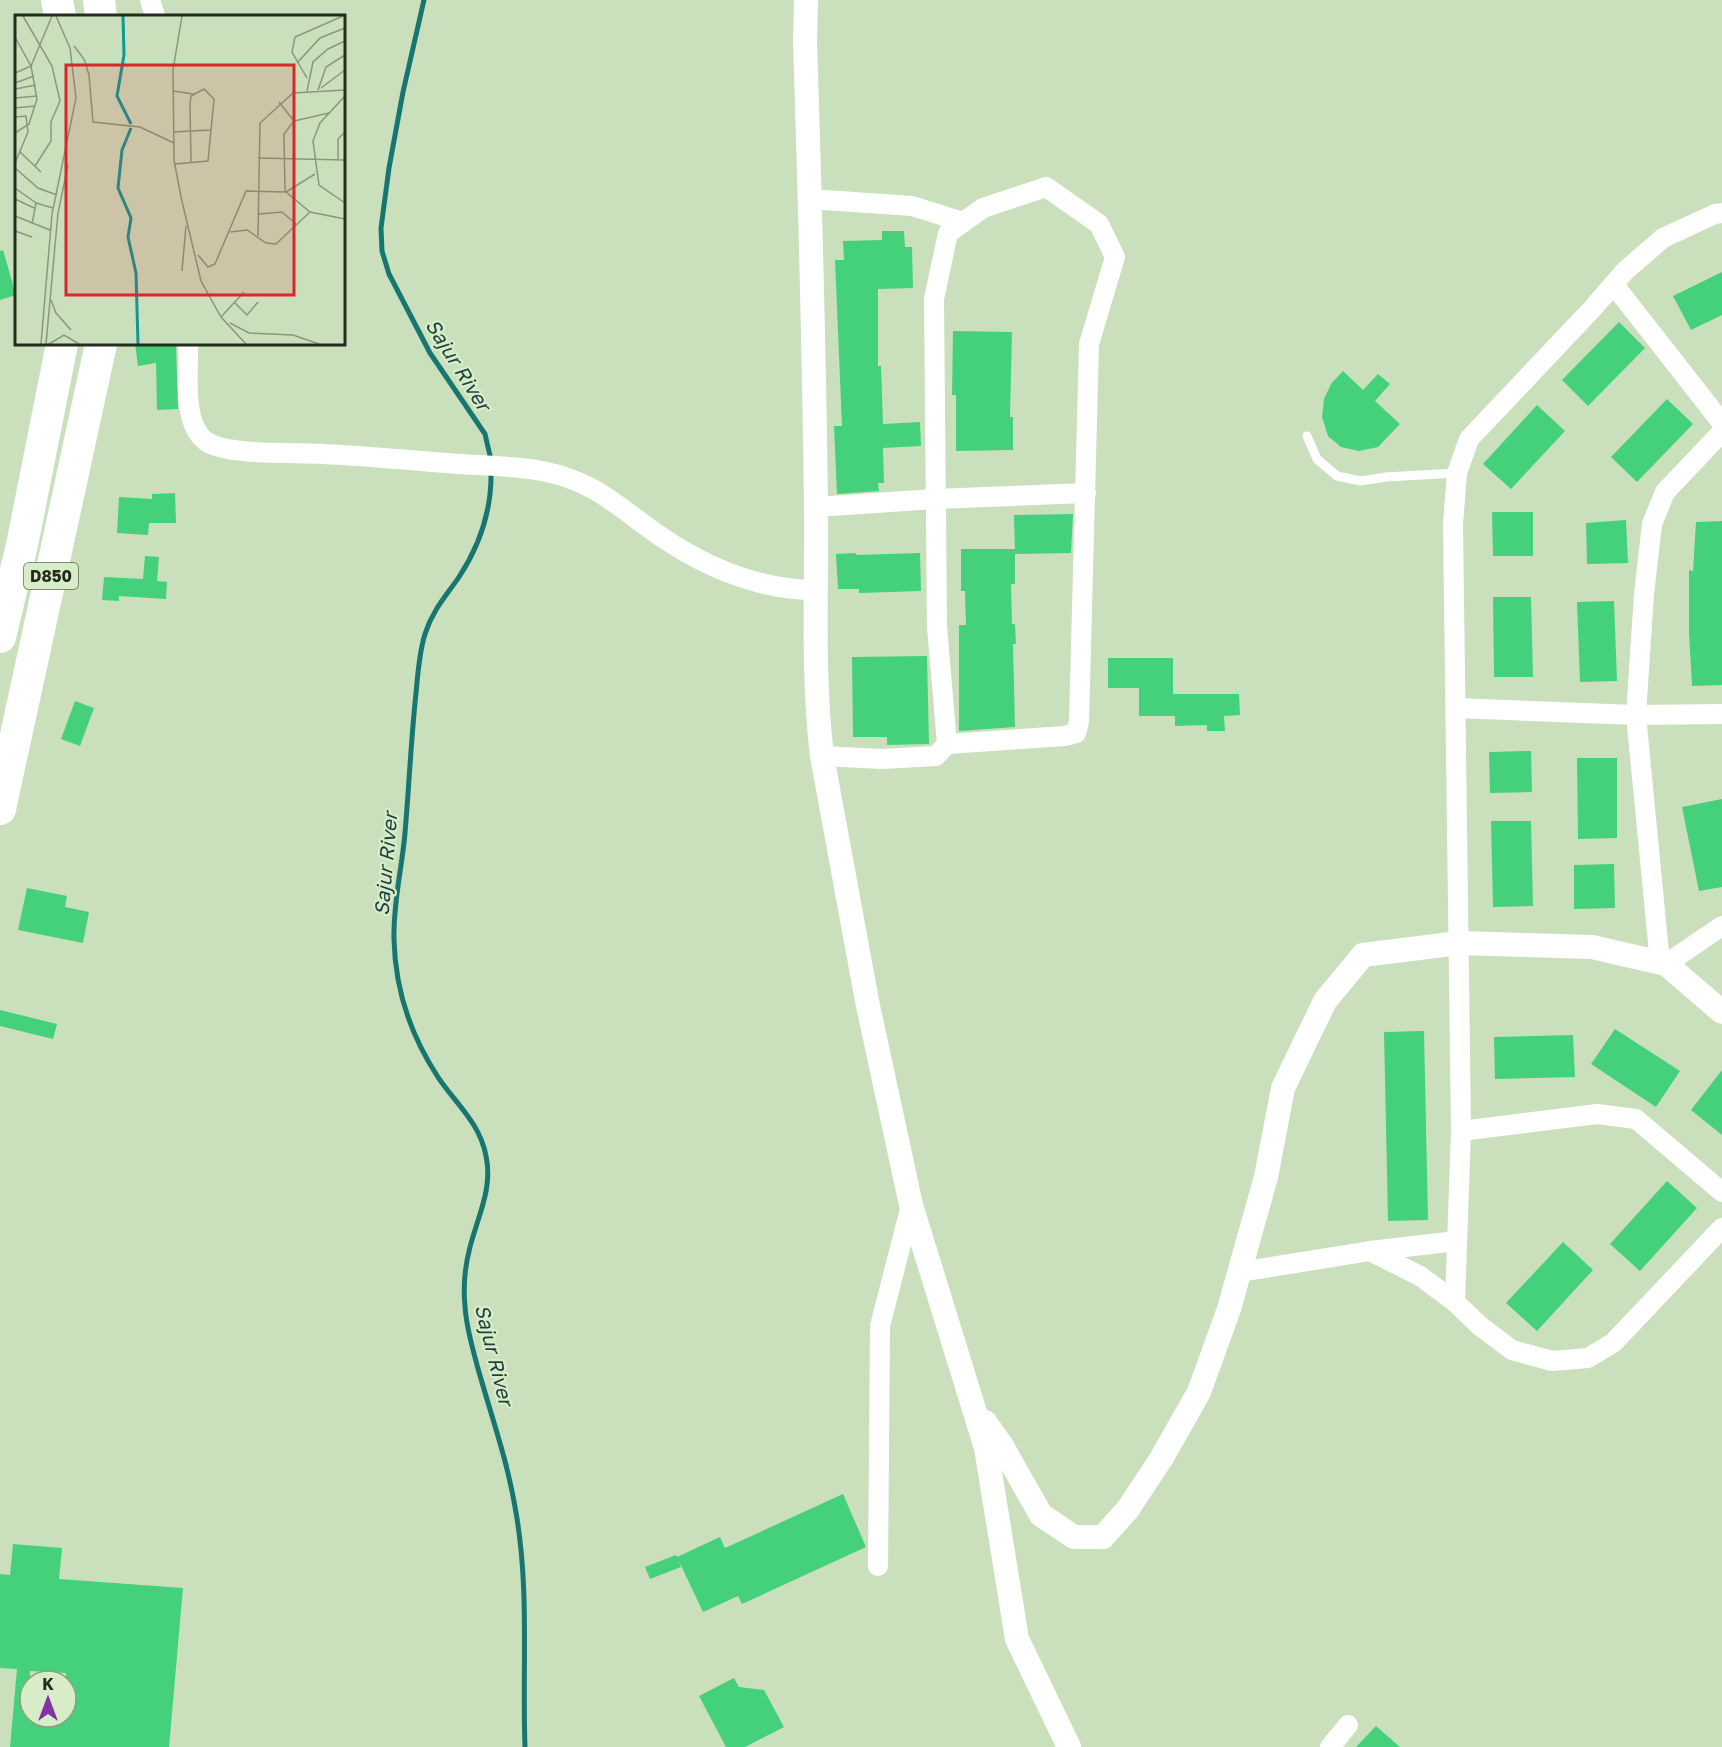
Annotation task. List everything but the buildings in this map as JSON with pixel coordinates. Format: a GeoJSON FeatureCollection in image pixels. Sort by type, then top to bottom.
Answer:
{"type":"FeatureCollection","features":[{"type":"Feature","properties":{"kind":"highway"},"geometry":{"type":"LineString","coordinates":[[57,0],[60,15]]}},
{"type":"Feature","properties":{"kind":"highway"},"geometry":{"type":"LineString","coordinates":[[99,0],[101,15]]}},
{"type":"Feature","properties":{"kind":"highway","name":"D850"},"geometry":{"type":"LineString","coordinates":[[0,637],[22,545],[62,345]]}},
{"type":"Feature","properties":{"kind":"highway","name":"D850"},"geometry":{"type":"LineString","coordinates":[[0,809],[101,345]]}},
{"type":"Feature","properties":{"kind":"street"},"geometry":{"type":"LineString","coordinates":[[150,0],[156,15]]}},
{"type":"Feature","properties":{"kind":"street"},"geometry":{"type":"LineString","coordinates":[[806,0],[818,724],[822,756],[867,1001],[911,1205],[986,1448],[1017,1639],[1069,1747]]}},
{"type":"Feature","properties":{"kind":"street"},"geometry":{"type":"LineString","coordinates":[[822,756],[882,759],[936,756],[948,744],[1065,736],[1076,733],[1079,722],[1089,344],[1115,257],[1099,224],[1046,187],[983,208],[948,233],[934,299],[937,627],[948,744]]}},
{"type":"Feature","properties":{"kind":"street"},"geometry":{"type":"LineString","coordinates":[[810,199],[912,206],[963,222]]}},
{"type":"Feature","properties":{"kind":"street"},"geometry":{"type":"LineString","coordinates":[[1455,1302],[1461,1131],[1453,524],[1457,473],[1469,439],[1614,285],[1625,270],[1662,238],[1722,213]]}},
{"type":"Feature","properties":{"kind":"street"},"geometry":{"type":"LineString","coordinates":[[1614,285],[1722,423]]}},
{"type":"Feature","properties":{"kind":"street"},"geometry":{"type":"LineString","coordinates":[[188,345],[189,415],[201,437],[215,446],[231,449],[521,468],[558,474],[592,488],[679,548],[741,578],[775,587],[816,590]]}},
{"type":"Feature","properties":{"kind":"street"},"geometry":{"type":"LineString","coordinates":[[1663,964],[1636,715],[1644,594],[1652,524],[1665,492],[1722,432]]}},
{"type":"Feature","properties":{"kind":"street"},"geometry":{"type":"LineString","coordinates":[[816,507],[935,499],[1086,493]]}},
{"type":"Feature","properties":{"kind":"street"},"geometry":{"type":"LineString","coordinates":[[1456,708],[1636,715],[1722,714]]}},
{"type":"Feature","properties":{"kind":"street"},"geometry":{"type":"LineString","coordinates":[[1663,964],[1722,926]]}},
{"type":"Feature","properties":{"kind":"street"},"geometry":{"type":"LineString","coordinates":[[973,1405],[1002,1446],[1041,1515],[1074,1537],[1103,1537],[1128,1509],[1161,1459],[1199,1392],[1240,1272],[1266,1177],[1283,1088],[1325,1001],[1364,955],[1459,943],[1592,947],[1663,964],[1722,1012]]}},
{"type":"Feature","properties":{"kind":"street"},"geometry":{"type":"LineString","coordinates":[[1461,1131],[1597,1114],[1636,1119],[1722,1192]]}},
{"type":"Feature","properties":{"kind":"street"},"geometry":{"type":"LineString","coordinates":[[878,1566],[880,1326],[911,1205]]}},
{"type":"Feature","properties":{"kind":"street"},"geometry":{"type":"LineString","coordinates":[[1370,1251],[1420,1276],[1512,1350],[1552,1360],[1588,1358],[1613,1343],[1722,1228]]}},
{"type":"Feature","properties":{"kind":"street"},"geometry":{"type":"LineString","coordinates":[[1240,1272],[1370,1251],[1457,1240]]}},
{"type":"Feature","properties":{"kind":"street"},"geometry":{"type":"LineString","coordinates":[[1330,1747],[1348,1725]]}},
{"type":"Feature","properties":{"kind":"lane"},"geometry":{"type":"LineString","coordinates":[[1307,435],[1317,459],[1337,476],[1360,481],[1386,477],[1457,473]]}},
{"type":"Feature","properties":{"kind":"waterway","name":"Sajur River"},"geometry":{"type":"LineString","coordinates":[[424,0],[389,168],[381,228],[382,251],[389,274],[430,353],[485,434],[491,460]]}},
{"type":"Feature","properties":{"kind":"waterway","name":"Sajur River"},"geometry":{"type":"LineString","coordinates":[[491,470],[487,512],[479,539],[459,577],[431,618],[421,648],[394,939],[401,993],[412,1028],[438,1077],[473,1124],[483,1144],[488,1168],[484,1202],[468,1254],[464,1299],[477,1365],[508,1471],[520,1537],[524,1597],[525,1747]]}}]}
